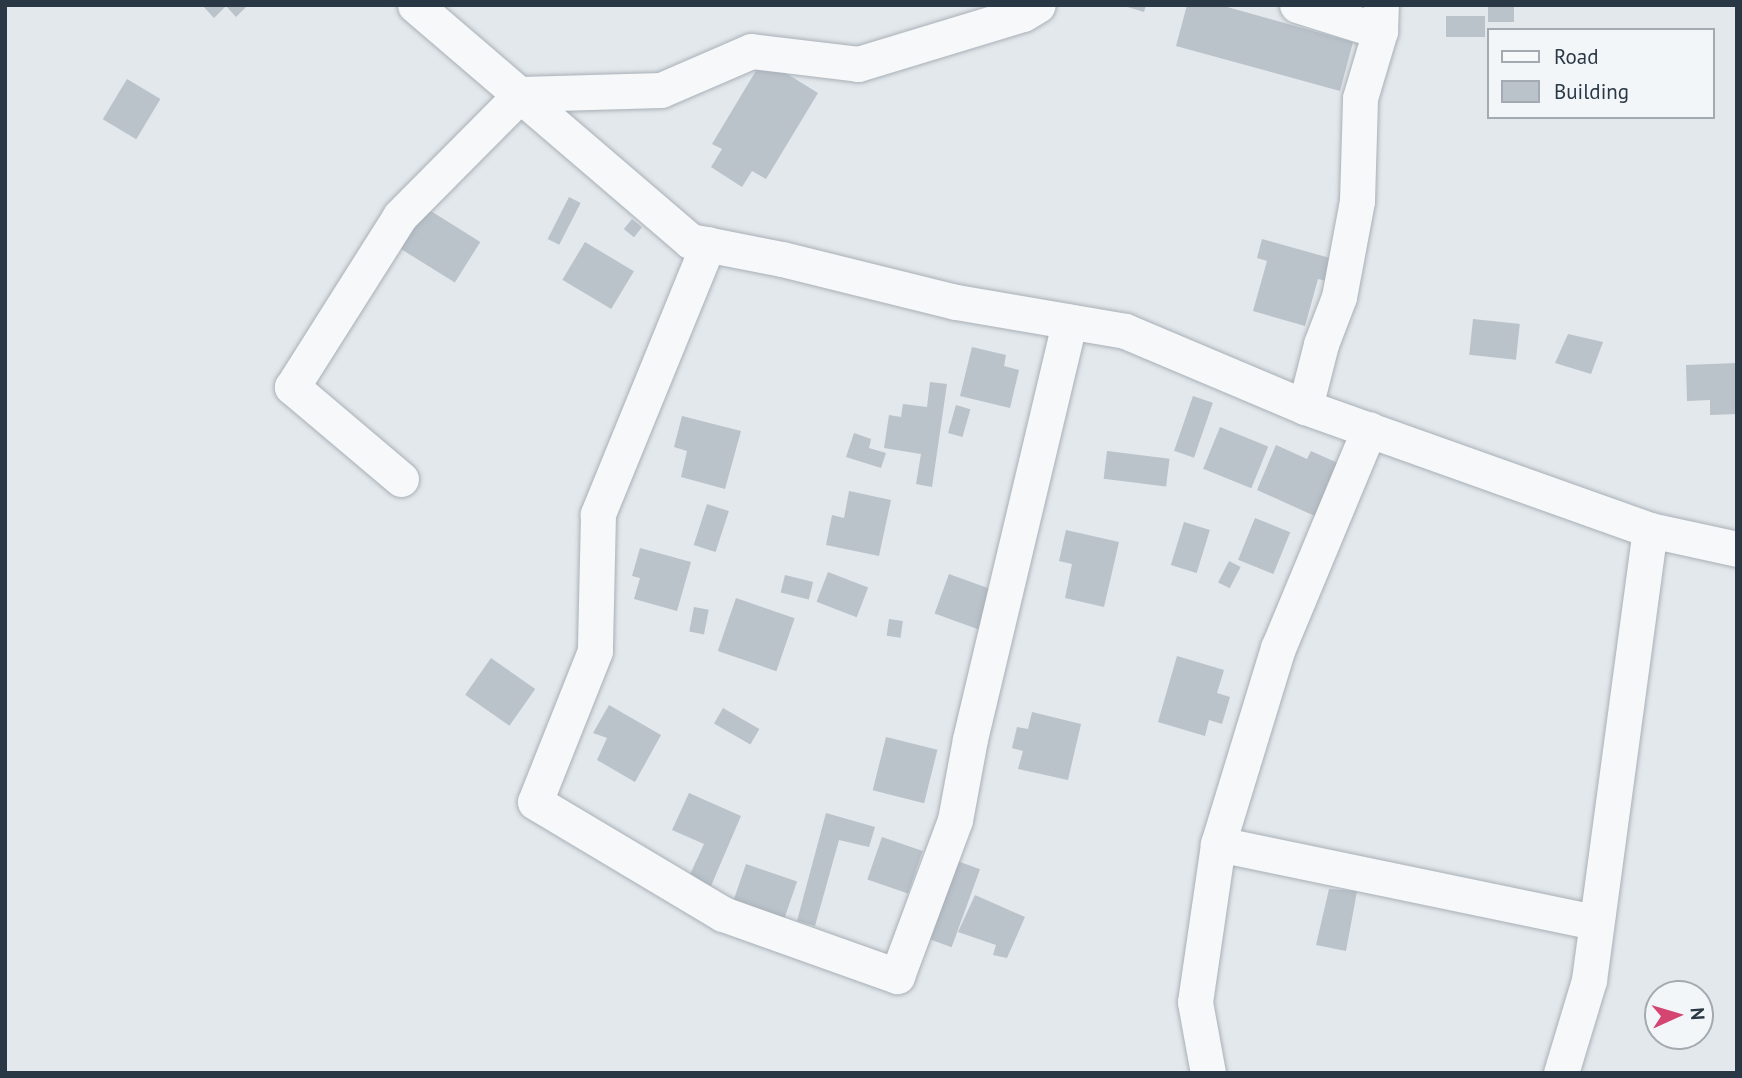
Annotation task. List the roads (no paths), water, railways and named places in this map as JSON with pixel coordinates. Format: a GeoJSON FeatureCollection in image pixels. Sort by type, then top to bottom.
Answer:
{"type":"FeatureCollection","features":[{"type":"Feature","properties":{"kind":"street"},"geometry":{"type":"LineString","coordinates":[[415,5],[690,241],[956,302],[1125,331],[1305,407],[1650,530],[1737,549]]}},
{"type":"Feature","properties":{"kind":"street"},"geometry":{"type":"LineString","coordinates":[[401,479],[292,387],[400,216],[521,94],[661,89],[751,51],[858,64],[1023,14],[1038,5]]}},
{"type":"Feature","properties":{"kind":"street"},"geometry":{"type":"LineString","coordinates":[[1297,5],[1381,18],[1360,98],[1357,201],[1339,297],[1321,344],[1305,407]]}},
{"type":"Feature","properties":{"kind":"street"},"geometry":{"type":"LineString","coordinates":[[708,244],[598,514],[595,651],[536,802],[723,914],[897,976],[955,820],[970,739],[1069,322]]}},
{"type":"Feature","properties":{"kind":"street"},"geometry":{"type":"LineString","coordinates":[[1208,1073],[1195,1002],[1218,844],[1278,648],[1370,429]]}},
{"type":"Feature","properties":{"kind":"street"},"geometry":{"type":"LineString","coordinates":[[1560,1073],[1589,980],[1650,530]]}},
{"type":"Feature","properties":{"kind":"street"},"geometry":{"type":"LineString","coordinates":[[1218,844],[1597,922]]}}]}
